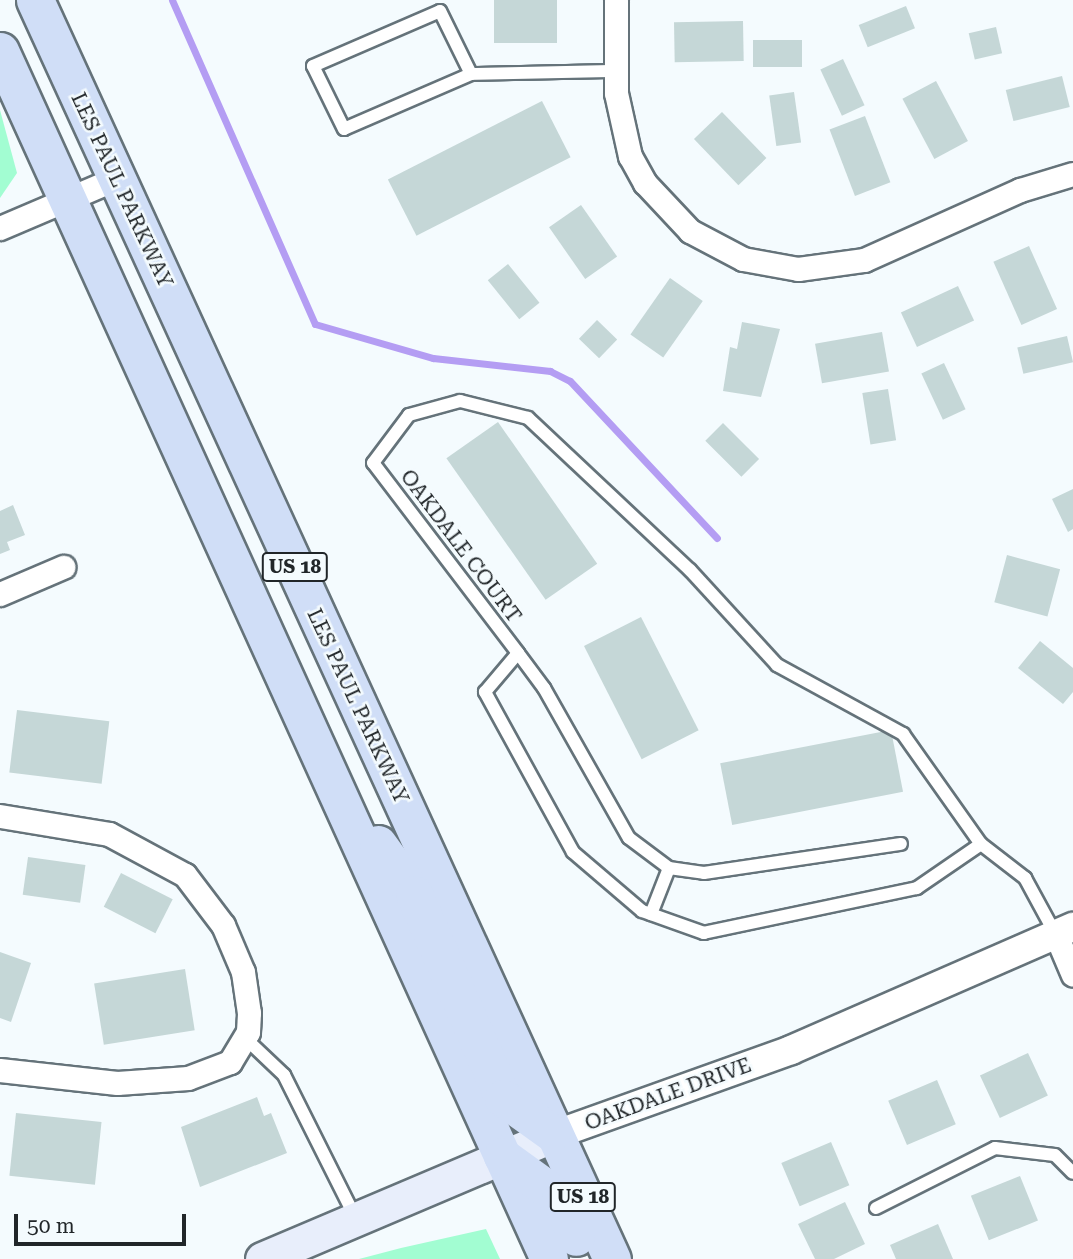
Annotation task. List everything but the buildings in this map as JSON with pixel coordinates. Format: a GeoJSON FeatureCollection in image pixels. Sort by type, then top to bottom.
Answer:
{"type":"FeatureCollection","features":[{"type":"Feature","properties":{"kind":"main road","name":"LES PAUL PARKWAY"},"geometry":{"type":"LineString","coordinates":[[35,0],[612,1259]]}},
{"type":"Feature","properties":{"kind":"main road","name":"US 18"},"geometry":{"type":"LineString","coordinates":[[0,51],[549,1259]]}},
{"type":"Feature","properties":{"kind":"main road"},"geometry":{"type":"LineString","coordinates":[[327,772],[414,894],[503,1098],[554,1135]]}},
{"type":"Feature","properties":{"kind":"main road","name":"OAKDALE DRIVE"},"geometry":{"type":"LineString","coordinates":[[262,1259],[554,1135]]}},
{"type":"Feature","properties":{"kind":"main road"},"geometry":{"type":"LineString","coordinates":[[502,1156],[559,1198],[586,1259]]}},
{"type":"Feature","properties":{"kind":"street"},"geometry":{"type":"LineString","coordinates":[[616,0],[616,71],[630,156],[665,207],[715,247],[776,267],[832,267],[864,260],[1020,190],[1073,174]]}},
{"type":"Feature","properties":{"kind":"street"},"geometry":{"type":"LineString","coordinates":[[0,228],[117,178]]}},
{"type":"Feature","properties":{"kind":"street"},"geometry":{"type":"LineString","coordinates":[[0,594],[63,567]]}},
{"type":"Feature","properties":{"kind":"street"},"geometry":{"type":"LineString","coordinates":[[0,816],[109,834],[185,875],[209,901],[239,959],[249,1013],[245,1038],[230,1062],[188,1078],[117,1083],[0,1070]]}},
{"type":"Feature","properties":{"kind":"street"},"geometry":{"type":"LineString","coordinates":[[1064,931],[1073,975]]}},
{"type":"Feature","properties":{"kind":"street","name":"OAKDALE DRIVE"},"geometry":{"type":"LineString","coordinates":[[554,1135],[791,1050],[1064,931]]}},
{"type":"Feature","properties":{"kind":"lane"},"geometry":{"type":"LineString","coordinates":[[471,74],[440,12],[313,66],[344,129],[471,74],[616,71]]}},
{"type":"Feature","properties":{"kind":"lane","name":"OAKDALE COURT"},"geometry":{"type":"LineString","coordinates":[[981,844],[917,888],[704,933],[651,914],[573,852],[485,692],[518,653],[373,463],[409,415],[460,401],[528,418],[690,570],[777,665],[903,734],[981,844],[1025,878],[1064,931]]}},
{"type":"Feature","properties":{"kind":"lane"},"geometry":{"type":"LineString","coordinates":[[518,653],[544,688],[629,838],[670,868],[704,873],[901,844]]}},
{"type":"Feature","properties":{"kind":"lane"},"geometry":{"type":"LineString","coordinates":[[651,914],[670,868]]}},
{"type":"Feature","properties":{"kind":"lane"},"geometry":{"type":"LineString","coordinates":[[245,1038],[284,1075],[356,1220]]}},
{"type":"Feature","properties":{"kind":"lane"},"geometry":{"type":"LineString","coordinates":[[876,1208],[995,1148],[1055,1155],[1073,1173]]}},
{"type":"Feature","properties":{"kind":"green space"},"geometry":{"type":"Polygon","coordinates":[[[0,110],[17,173],[0,198],[0,110]]]}},
{"type":"Feature","properties":{"kind":"green space"},"geometry":{"type":"Polygon","coordinates":[[[486,1229],[500,1259],[359,1259],[401,1248],[486,1229]]]}},
{"type":"Feature","properties":{"kind":"waterway"},"geometry":{"type":"LineString","coordinates":[[172,0],[315,324],[433,358],[550,371],[570,381],[717,538]]}}]}
